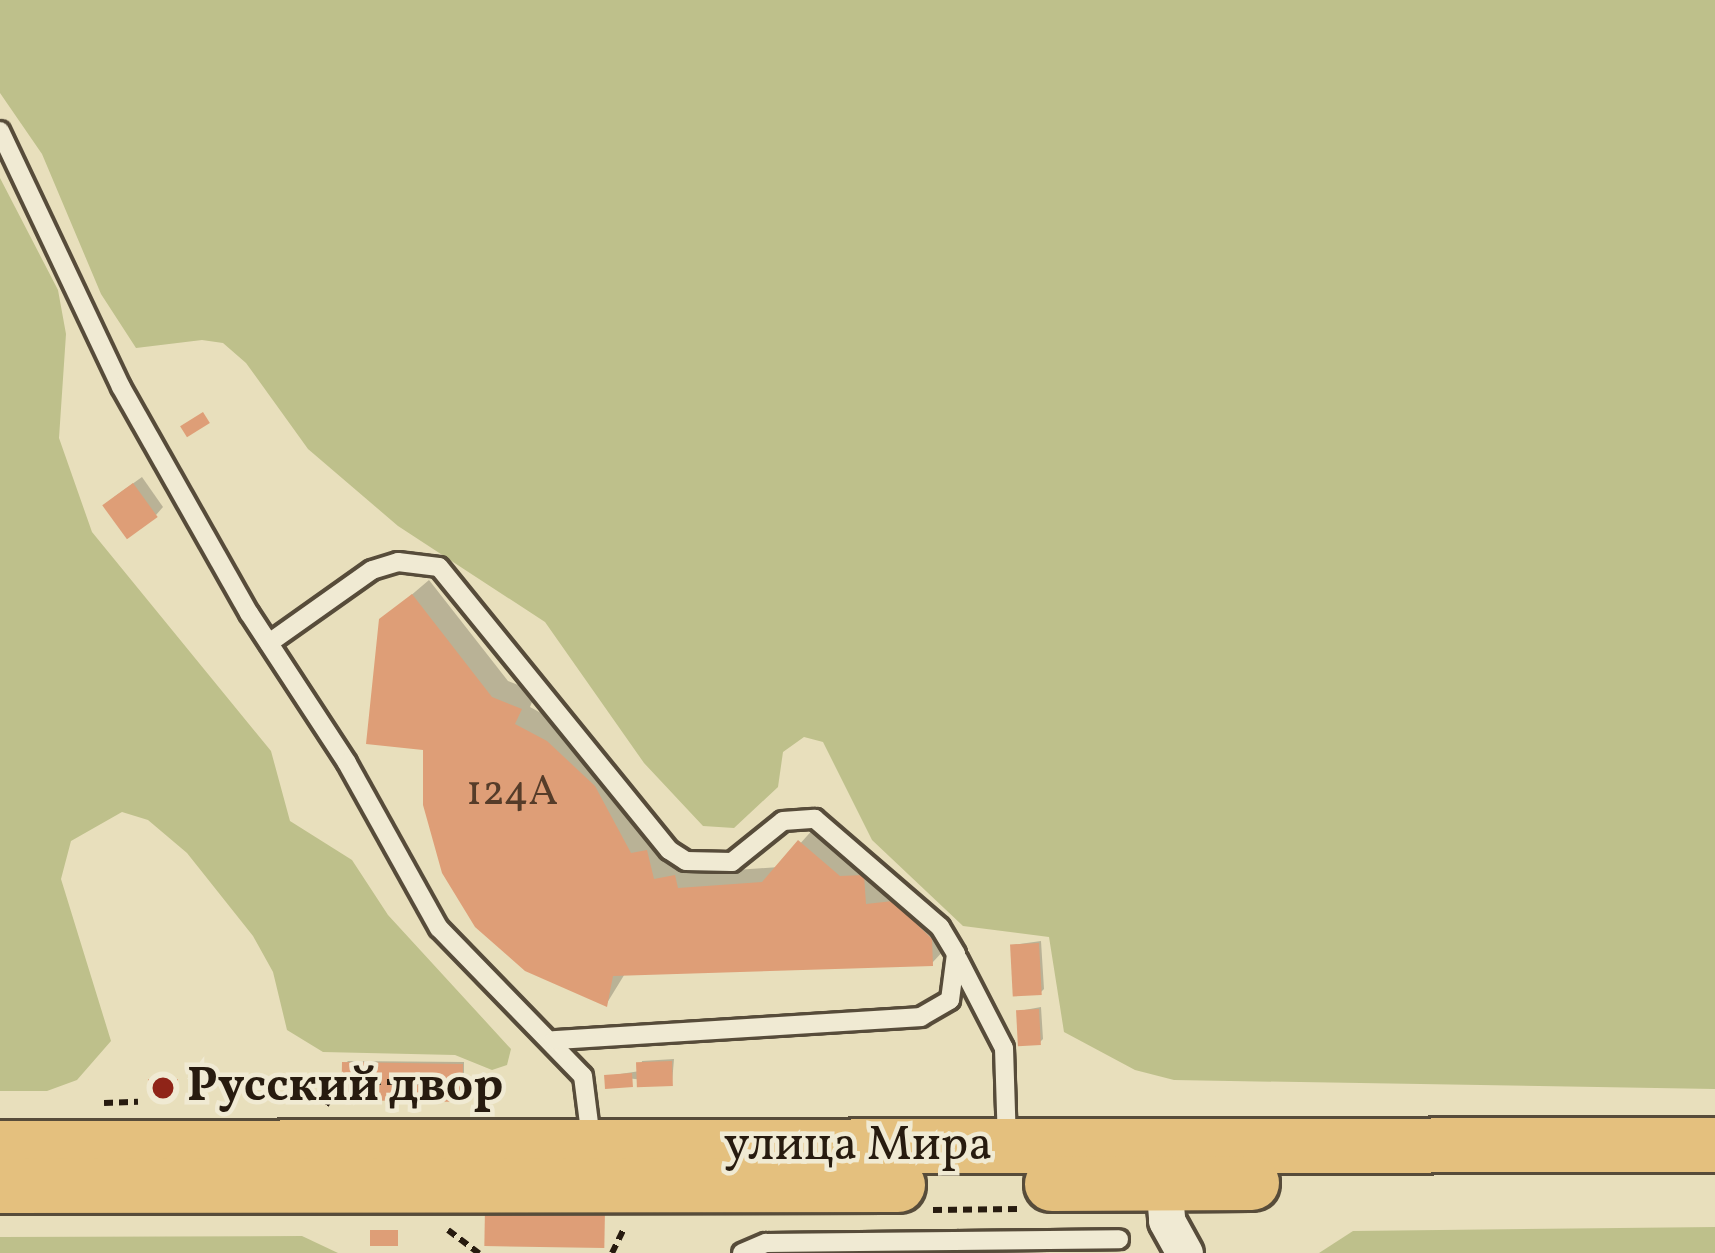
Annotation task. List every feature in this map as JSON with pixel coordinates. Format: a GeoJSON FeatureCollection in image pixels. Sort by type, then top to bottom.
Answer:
{"type":"FeatureCollection","features":[{"type":"Feature","properties":{"kind":"main road","name":"улица Мира"},"geometry":{"type":"LineString","coordinates":[[0,1148],[591,1167],[1165,1164],[1715,1145]]}},
{"type":"Feature","properties":{"kind":"main road","name":"улица Мира"},"geometry":{"type":"LineString","coordinates":[[0,1186],[591,1167],[1007,1147],[1165,1164],[1715,1182]]}},
{"type":"Feature","properties":{"kind":"street"},"geometry":{"type":"LineString","coordinates":[[1165,1164],[1167,1221],[1185,1253]]}},
{"type":"Feature","properties":{"kind":"lane"},"geometry":{"type":"LineString","coordinates":[[0,131],[121,387],[440,928],[554,1040],[588,1085],[591,1167]]}},
{"type":"Feature","properties":{"kind":"lane"},"geometry":{"type":"LineString","coordinates":[[269,643],[372,570],[411,561],[439,567],[669,850],[686,861],[732,862],[783,821],[815,820],[940,927],[956,954],[1004,1048],[1007,1147]]}},
{"type":"Feature","properties":{"kind":"lane"},"geometry":{"type":"LineString","coordinates":[[554,1040],[921,1017],[950,1000],[956,954]]}},
{"type":"Feature","properties":{"kind":"lane"},"geometry":{"type":"LineString","coordinates":[[742,1253],[766,1243],[1119,1240]]}},
{"type":"Feature","properties":{"kind":"path"},"geometry":{"type":"LineString","coordinates":[[323,1116],[336,1083],[434,1082]]}},
{"type":"Feature","properties":{"kind":"green space"},"geometry":{"type":"Polygon","coordinates":[[[0,0],[1715,0],[1715,1089],[1174,1080],[1135,1070],[1064,1032],[1049,937],[963,926],[872,840],[823,742],[804,737],[783,752],[778,787],[734,828],[703,826],[644,763],[545,622],[398,526],[308,449],[246,363],[223,343],[202,340],[136,348],[101,294],[42,154],[0,93],[0,0]]]}},
{"type":"Feature","properties":{"kind":"green space"},"geometry":{"type":"Polygon","coordinates":[[[0,178],[58,290],[66,334],[59,438],[92,532],[271,751],[290,821],[352,860],[388,915],[511,1049],[507,1065],[492,1070],[455,1055],[323,1052],[287,1030],[273,972],[253,936],[187,853],[148,820],[122,812],[71,841],[61,879],[111,1041],[77,1080],[47,1091],[0,1091],[0,178]]]}},
{"type":"Feature","properties":{"kind":"green space"},"geometry":{"type":"Polygon","coordinates":[[[1715,1227],[1715,1253],[1319,1253],[1353,1231],[1715,1227]]]}},
{"type":"Feature","properties":{"kind":"green space"},"geometry":{"type":"Polygon","coordinates":[[[302,1236],[338,1253],[0,1253],[0,1237],[302,1236]]]}},
{"type":"Feature","properties":{"kind":"building"},"geometry":{"type":"Polygon","coordinates":[[[203,412],[210,423],[187,437],[180,426],[203,412]]]}},
{"type":"Feature","properties":{"kind":"building"},"geometry":{"type":"Polygon","coordinates":[[[133,483],[158,517],[127,539],[102,505],[133,483]]]}},
{"type":"Feature","properties":{"kind":"building"},"geometry":{"type":"Polygon","coordinates":[[[412,594],[492,697],[522,709],[515,724],[547,741],[595,786],[631,853],[647,850],[654,879],[675,875],[678,888],[762,882],[798,840],[840,876],[864,875],[866,904],[893,901],[932,939],[933,966],[613,976],[607,1007],[525,971],[475,927],[442,873],[423,805],[423,750],[366,744],[379,619],[412,594]]]}},
{"type":"Feature","properties":{"kind":"building"},"geometry":{"type":"Polygon","coordinates":[[[1039,943],[1042,995],[1013,996],[1010,945],[1039,943]]]}},
{"type":"Feature","properties":{"kind":"building"},"geometry":{"type":"Polygon","coordinates":[[[1039,1009],[1041,1045],[1018,1046],[1016,1010],[1039,1009]]]}},
{"type":"Feature","properties":{"kind":"building"},"geometry":{"type":"Polygon","coordinates":[[[672,1061],[673,1086],[637,1087],[636,1062],[672,1061]]]}},
{"type":"Feature","properties":{"kind":"building"},"geometry":{"type":"Polygon","coordinates":[[[342,1062],[463,1064],[462,1102],[341,1100],[342,1062]]]}},
{"type":"Feature","properties":{"kind":"building"},"geometry":{"type":"Polygon","coordinates":[[[632,1073],[633,1087],[605,1089],[604,1075],[632,1073]]]}},
{"type":"Feature","properties":{"kind":"building"},"geometry":{"type":"Polygon","coordinates":[[[148,1079],[178,1079],[178,1095],[148,1095],[148,1079]]]}},
{"type":"Feature","properties":{"kind":"building"},"geometry":{"type":"Polygon","coordinates":[[[485,1208],[605,1210],[604,1248],[484,1246],[485,1208]]]}},
{"type":"Feature","properties":{"kind":"building"},"geometry":{"type":"Polygon","coordinates":[[[370,1230],[398,1230],[398,1246],[370,1246],[370,1230]]]}},
{"type":"Feature","properties":{"kind":"place","name":"Русский двор"},"geometry":{"type":"Point","coordinates":[163,1088]}}]}
